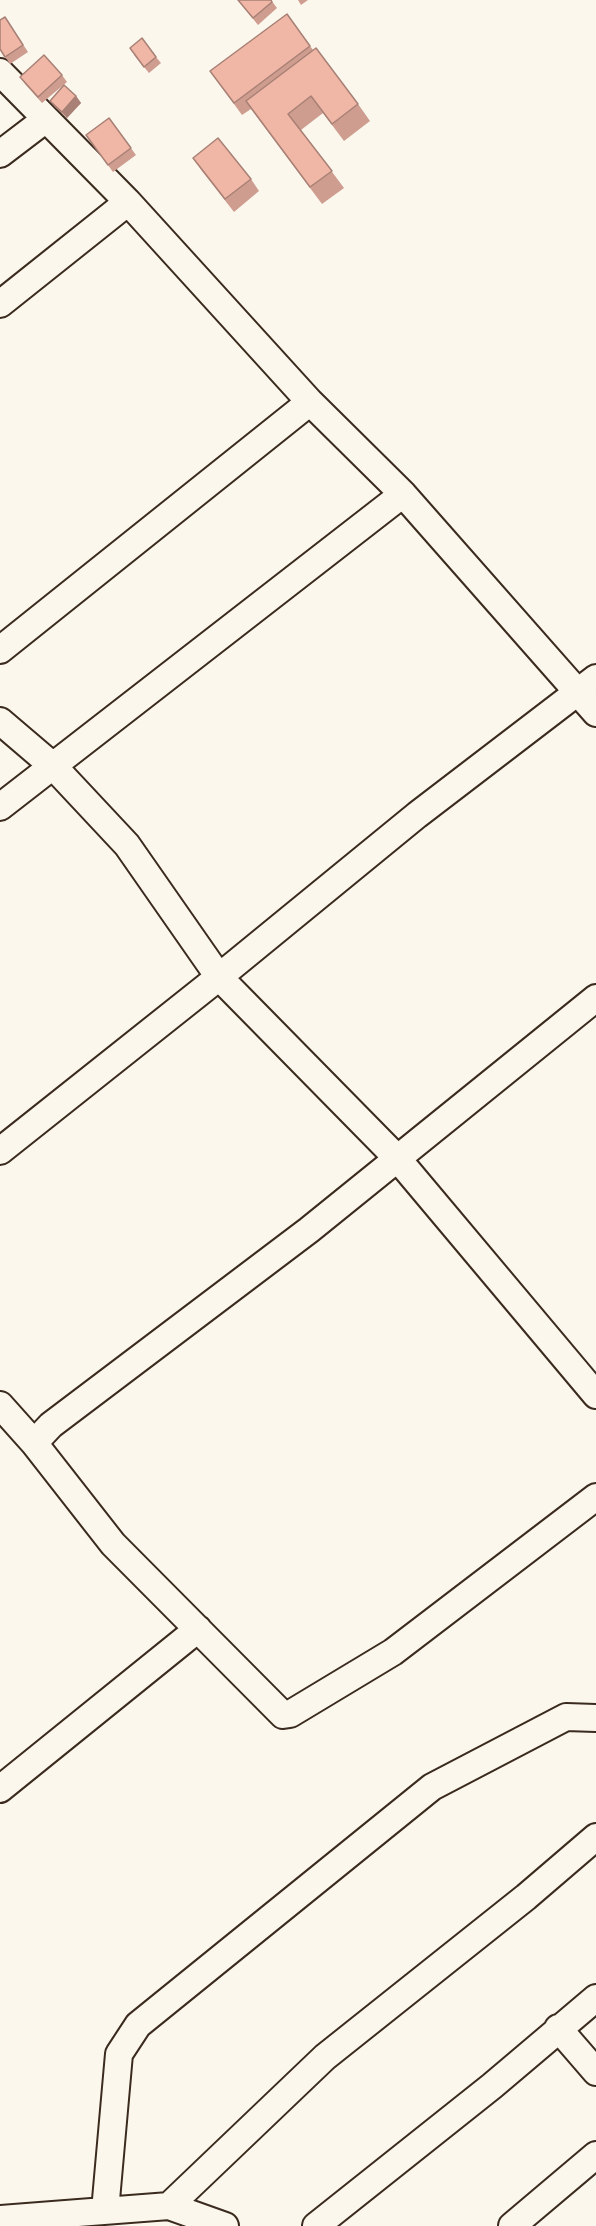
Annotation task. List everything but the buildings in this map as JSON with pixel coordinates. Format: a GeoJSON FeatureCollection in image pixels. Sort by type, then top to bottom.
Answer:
{"type":"FeatureCollection","features":[{"type":"Feature","properties":{"kind":"street"},"geometry":{"type":"LineString","coordinates":[[0,72],[129,202],[310,402],[403,494],[587,685],[596,712]]}},
{"type":"Feature","properties":{"kind":"street"},"geometry":{"type":"LineString","coordinates":[[0,154],[46,119]]}},
{"type":"Feature","properties":{"kind":"street"},"geometry":{"type":"LineString","coordinates":[[0,304],[129,202]]}},
{"type":"Feature","properties":{"kind":"street"},"geometry":{"type":"LineString","coordinates":[[0,650],[310,402]]}},
{"type":"Feature","properties":{"kind":"street"},"geometry":{"type":"LineString","coordinates":[[0,807],[403,494]]}},
{"type":"Feature","properties":{"kind":"street"},"geometry":{"type":"LineString","coordinates":[[0,1151],[219,977],[417,814],[587,685]]}},
{"type":"Feature","properties":{"kind":"street"},"geometry":{"type":"LineString","coordinates":[[0,721],[54,767],[127,845],[219,977],[398,1158],[596,1395]]}},
{"type":"Feature","properties":{"kind":"street"},"geometry":{"type":"LineString","coordinates":[[34,1443],[51,1425],[309,1230],[596,998]]}},
{"type":"Feature","properties":{"kind":"street"},"geometry":{"type":"LineString","coordinates":[[0,1405],[34,1443],[113,1544],[278,1713],[290,1714],[393,1652],[596,1497]]}},
{"type":"Feature","properties":{"kind":"street"},"geometry":{"type":"LineString","coordinates":[[0,1790],[198,1629]]}},
{"type":"Feature","properties":{"kind":"street"},"geometry":{"type":"LineString","coordinates":[[105,2211],[119,2054],[138,2025],[432,1787],[566,1717],[596,1718]]}},
{"type":"Feature","properties":{"kind":"street"},"geometry":{"type":"LineString","coordinates":[[169,2206],[325,2057],[526,1897],[596,1838]]}},
{"type":"Feature","properties":{"kind":"street"},"geometry":{"type":"LineString","coordinates":[[316,2226],[492,2086],[596,1998]]}},
{"type":"Feature","properties":{"kind":"street"},"geometry":{"type":"LineString","coordinates":[[558,2028],[596,2072]]}},
{"type":"Feature","properties":{"kind":"street"},"geometry":{"type":"LineString","coordinates":[[512,2226],[596,2155]]}},
{"type":"Feature","properties":{"kind":"street"},"geometry":{"type":"LineString","coordinates":[[0,2219],[169,2206],[225,2226]]}}]}
